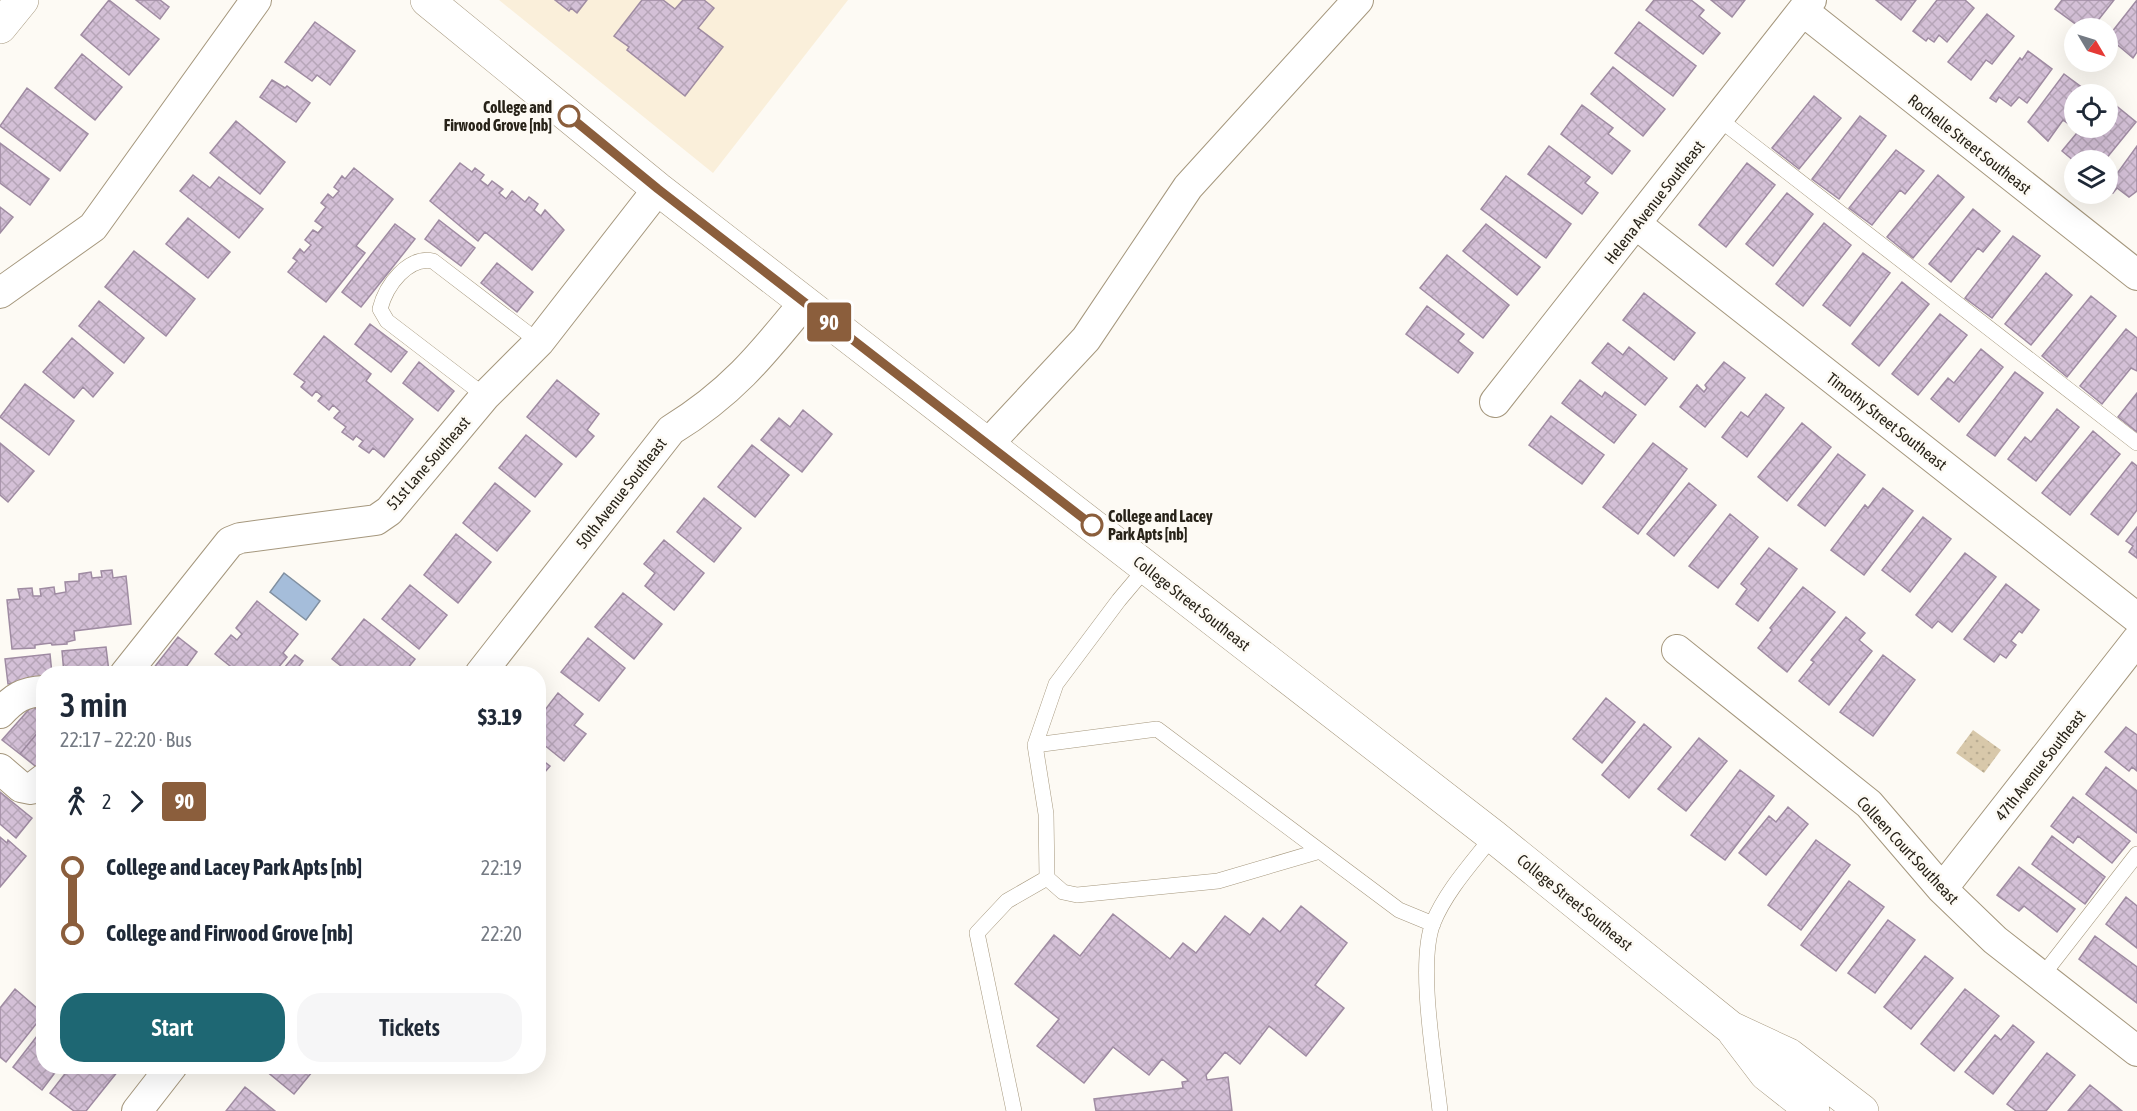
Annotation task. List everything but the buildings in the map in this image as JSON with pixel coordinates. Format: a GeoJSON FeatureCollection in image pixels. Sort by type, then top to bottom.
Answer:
{"type":"FeatureCollection","features":[{"type":"Feature","properties":{"kind":"main road"},"geometry":{"type":"LineString","coordinates":[[0,27],[22,0]]}},
{"type":"Feature","properties":{"kind":"main road","name":"College Street Southeast"},"geometry":{"type":"LineString","coordinates":[[427,0],[658,189],[1493,836],[1731,1028],[1766,1074],[1813,1111]]}},
{"type":"Feature","properties":{"kind":"main road","name":"College Street Southeast"},"geometry":{"type":"LineString","coordinates":[[1731,1028],[1789,1055],[1862,1111]]}},
{"type":"Feature","properties":{"kind":"street"},"geometry":{"type":"LineString","coordinates":[[0,293],[93,227],[256,0]]}},
{"type":"Feature","properties":{"kind":"street"},"geometry":{"type":"LineString","coordinates":[[990,444],[1086,339],[1188,187],[1358,0]]}},
{"type":"Feature","properties":{"kind":"street","name":"Helena Avenue Southeast"},"geometry":{"type":"LineString","coordinates":[[1495,402],[1807,5]]}},
{"type":"Feature","properties":{"kind":"street","name":"Rochelle Street Southeast"},"geometry":{"type":"LineString","coordinates":[[1807,5],[2137,276]]}},
{"type":"Feature","properties":{"kind":"street","name":"51st Lane Southeast"},"geometry":{"type":"LineString","coordinates":[[131,666],[230,542],[240,538],[376,520],[394,505],[485,396],[539,342],[658,189]]}},
{"type":"Feature","properties":{"kind":"street","name":"Timothy Street Southeast"},"geometry":{"type":"LineString","coordinates":[[1636,224],[2137,618]]}},
{"type":"Feature","properties":{"kind":"street","name":"50th Avenue Southeast"},"geometry":{"type":"LineString","coordinates":[[486,666],[671,429],[707,407],[749,370],[804,303]]}},
{"type":"Feature","properties":{"kind":"street","name":"47th Avenue Southeast"},"geometry":{"type":"LineString","coordinates":[[1942,889],[2137,640]]}},
{"type":"Feature","properties":{"kind":"street","name":"Colleen Court Southeast"},"geometry":{"type":"LineString","coordinates":[[1677,650],[1869,804],[1942,889],[1995,940],[2137,1051]]}},
{"type":"Feature","properties":{"kind":"street"},"geometry":{"type":"LineString","coordinates":[[0,713],[11,700],[25,692],[36,692]]}},
{"type":"Feature","properties":{"kind":"street"},"geometry":{"type":"LineString","coordinates":[[0,769],[21,787],[31,789],[36,785]]}},
{"type":"Feature","properties":{"kind":"street"},"geometry":{"type":"LineString","coordinates":[[138,1111],[166,1074]]}},
{"type":"Feature","properties":{"kind":"lane"},"geometry":{"type":"LineString","coordinates":[[1719,119],[2137,443]]}},
{"type":"Feature","properties":{"kind":"lane"},"geometry":{"type":"LineString","coordinates":[[485,396],[387,321],[380,309],[383,298],[408,265],[422,259],[434,261],[539,342]]}},
{"type":"Feature","properties":{"kind":"lane"},"geometry":{"type":"LineString","coordinates":[[1146,568],[1056,684],[1035,745],[1046,814],[1047,878],[1063,892],[1077,895],[1218,880],[1320,851]]}},
{"type":"Feature","properties":{"kind":"lane"},"geometry":{"type":"LineString","coordinates":[[1035,745],[1157,729],[1399,910],[1432,924]]}},
{"type":"Feature","properties":{"kind":"lane"},"geometry":{"type":"LineString","coordinates":[[1440,1111],[1426,969],[1427,943],[1432,924],[1454,887],[1493,836]]}},
{"type":"Feature","properties":{"kind":"lane"},"geometry":{"type":"LineString","coordinates":[[2042,976],[2137,854]]}},
{"type":"Feature","properties":{"kind":"lane"},"geometry":{"type":"LineString","coordinates":[[1014,1111],[977,933],[1007,902],[1047,878]]}},
{"type":"Feature","properties":{"kind":"shaded area"},"geometry":{"type":"Polygon","coordinates":[[[499,0],[848,0],[713,173],[499,0]]]}},
{"type":"Feature","properties":{"kind":"shaded area"},"geometry":{"type":"Polygon","coordinates":[[[1973,730],[2001,750],[1984,773],[1956,753],[1973,730]]]}},
{"type":"Feature","properties":{"kind":"water"},"geometry":{"type":"Polygon","coordinates":[[[284,573],[320,601],[306,620],[270,592],[284,573]]]}},
{"type":"Feature","properties":{"kind":"bus line","name":"90"},"geometry":{"type":"LineString","coordinates":[[569,116],[658,189],[1092,525]]}},
{"type":"Feature","properties":{"kind":"place","name":"College and Firwood Grove [nb]"},"geometry":{"type":"Point","coordinates":[569,116]}},
{"type":"Feature","properties":{"kind":"place","name":"College and Lacey Park Apts [nb]"},"geometry":{"type":"Point","coordinates":[1092,525]}}]}
